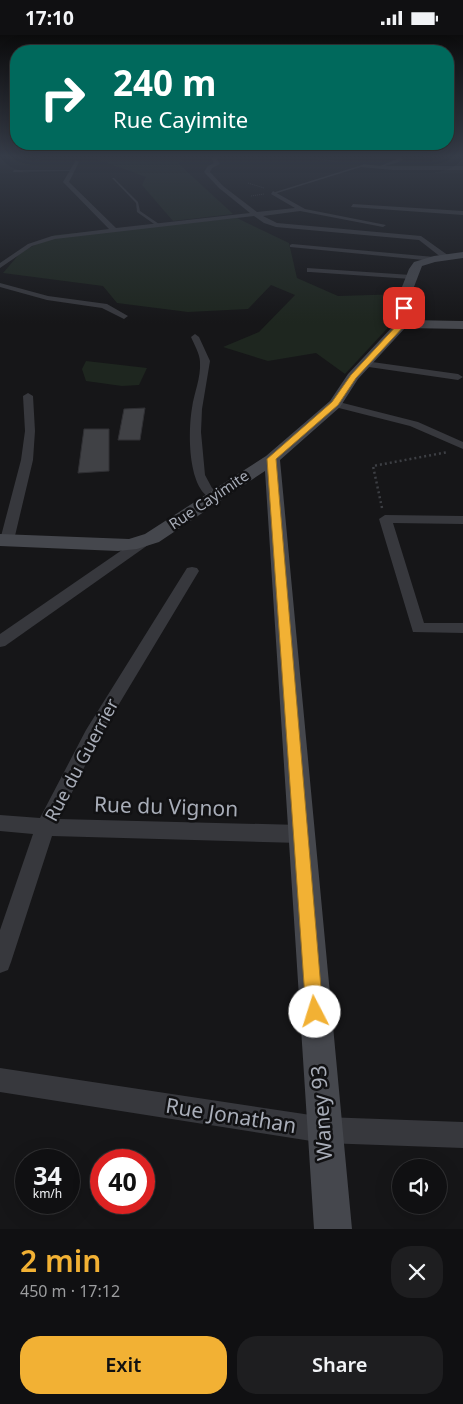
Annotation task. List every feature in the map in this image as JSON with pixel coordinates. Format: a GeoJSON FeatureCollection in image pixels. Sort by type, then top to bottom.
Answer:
{"type":"FeatureCollection","features":[{"type":"Feature","properties":{"kind":"street"},"geometry":{"type":"LineString","coordinates":[[96,212],[113,229]]}},
{"type":"Feature","properties":{"kind":"street"},"geometry":{"type":"LineString","coordinates":[[254,212],[266,222],[276,225],[421,238]]}},
{"type":"Feature","properties":{"kind":"street"},"geometry":{"type":"LineString","coordinates":[[0,267],[16,254],[40,241],[72,234],[282,212]]}},
{"type":"Feature","properties":{"kind":"street"},"geometry":{"type":"LineString","coordinates":[[313,212],[344,219],[395,226]]}},
{"type":"Feature","properties":{"kind":"street"},"geometry":{"type":"LineString","coordinates":[[443,212],[463,213]]}},
{"type":"Feature","properties":{"kind":"street"},"geometry":{"type":"LineString","coordinates":[[415,229],[421,238],[440,257]]}},
{"type":"Feature","properties":{"kind":"street"},"geometry":{"type":"LineString","coordinates":[[292,246],[440,257],[463,255]]}},
{"type":"Feature","properties":{"kind":"street"},"geometry":{"type":"LineString","coordinates":[[440,257],[418,264],[406,293],[402,324],[462,325]]}},
{"type":"Feature","properties":{"kind":"street"},"geometry":{"type":"LineString","coordinates":[[310,270],[411,277]]}},
{"type":"Feature","properties":{"kind":"street"},"geometry":{"type":"LineString","coordinates":[[0,285],[47,298],[104,306],[124,316]]}},
{"type":"Feature","properties":{"kind":"street","name":"Rue Cayimite"},"geometry":{"type":"LineString","coordinates":[[0,642],[143,542],[152,538],[272,459],[335,404],[353,377],[402,324]]}},
{"type":"Feature","properties":{"kind":"street"},"geometry":{"type":"LineString","coordinates":[[195,337],[205,361],[197,409],[196,432],[199,475],[207,490],[216,496]]}},
{"type":"Feature","properties":{"kind":"street"},"geometry":{"type":"LineString","coordinates":[[365,364],[458,377]]}},
{"type":"Feature","properties":{"kind":"street"},"geometry":{"type":"LineString","coordinates":[[28,396],[30,431],[27,460],[4,540],[118,545],[143,542]]}},
{"type":"Feature","properties":{"kind":"street"},"geometry":{"type":"LineString","coordinates":[[335,404],[414,424],[458,448]]}},
{"type":"Feature","properties":{"kind":"street","name":"Waney 93"},"geometry":{"type":"LineString","coordinates":[[272,459],[300,835],[333,1229]]}},
{"type":"Feature","properties":{"kind":"street"},"geometry":{"type":"LineString","coordinates":[[463,520],[385,519],[418,628],[463,628]]}},
{"type":"Feature","properties":{"kind":"street","name":"Rue du Guerrier"},"geometry":{"type":"LineString","coordinates":[[0,962],[45,827],[92,735],[192,571]]}},
{"type":"Feature","properties":{"kind":"street","name":"Rue du Vignon"},"geometry":{"type":"LineString","coordinates":[[0,823],[45,827],[300,835]]}},
{"type":"Feature","properties":{"kind":"street","name":"Rue Jonathan"},"geometry":{"type":"LineString","coordinates":[[0,1080],[324,1130],[463,1135]]}},
{"type":"Feature","properties":{"kind":"lane"},"geometry":{"type":"LineString","coordinates":[[139,212],[158,225]]}},
{"type":"Feature","properties":{"kind":"path"},"geometry":{"type":"LineString","coordinates":[[385,519],[373,466],[458,448]]}},
{"type":"Feature","properties":{"kind":"shaded area"},"geometry":{"type":"Polygon","coordinates":[[[165,212],[231,212],[233,214],[173,221],[165,212]]]}},
{"type":"Feature","properties":{"kind":"shaded area"},"geometry":{"type":"Polygon","coordinates":[[[237,218],[289,243],[297,278],[338,296],[403,294],[395,320],[345,374],[316,353],[268,361],[223,347],[259,332],[295,295],[271,285],[248,309],[188,312],[117,303],[103,286],[3,273],[21,252],[55,235],[237,218]]]}},
{"type":"Feature","properties":{"kind":"shaded area"},"geometry":{"type":"Polygon","coordinates":[[[86,361],[147,368],[139,385],[122,386],[86,381],[82,369],[86,361]]]}},
{"type":"Feature","properties":{"kind":"building"},"geometry":{"type":"Polygon","coordinates":[[[145,408],[140,440],[118,440],[124,409],[145,408]]]}},
{"type":"Feature","properties":{"kind":"building"},"geometry":{"type":"Polygon","coordinates":[[[84,429],[109,429],[109,471],[78,473],[84,429]]]}},
{"type":"Feature","properties":{"kind":"route"},"geometry":{"type":"LineString","coordinates":[[315,1012],[272,459],[335,404],[353,377],[402,324],[404,308]]}}]}
